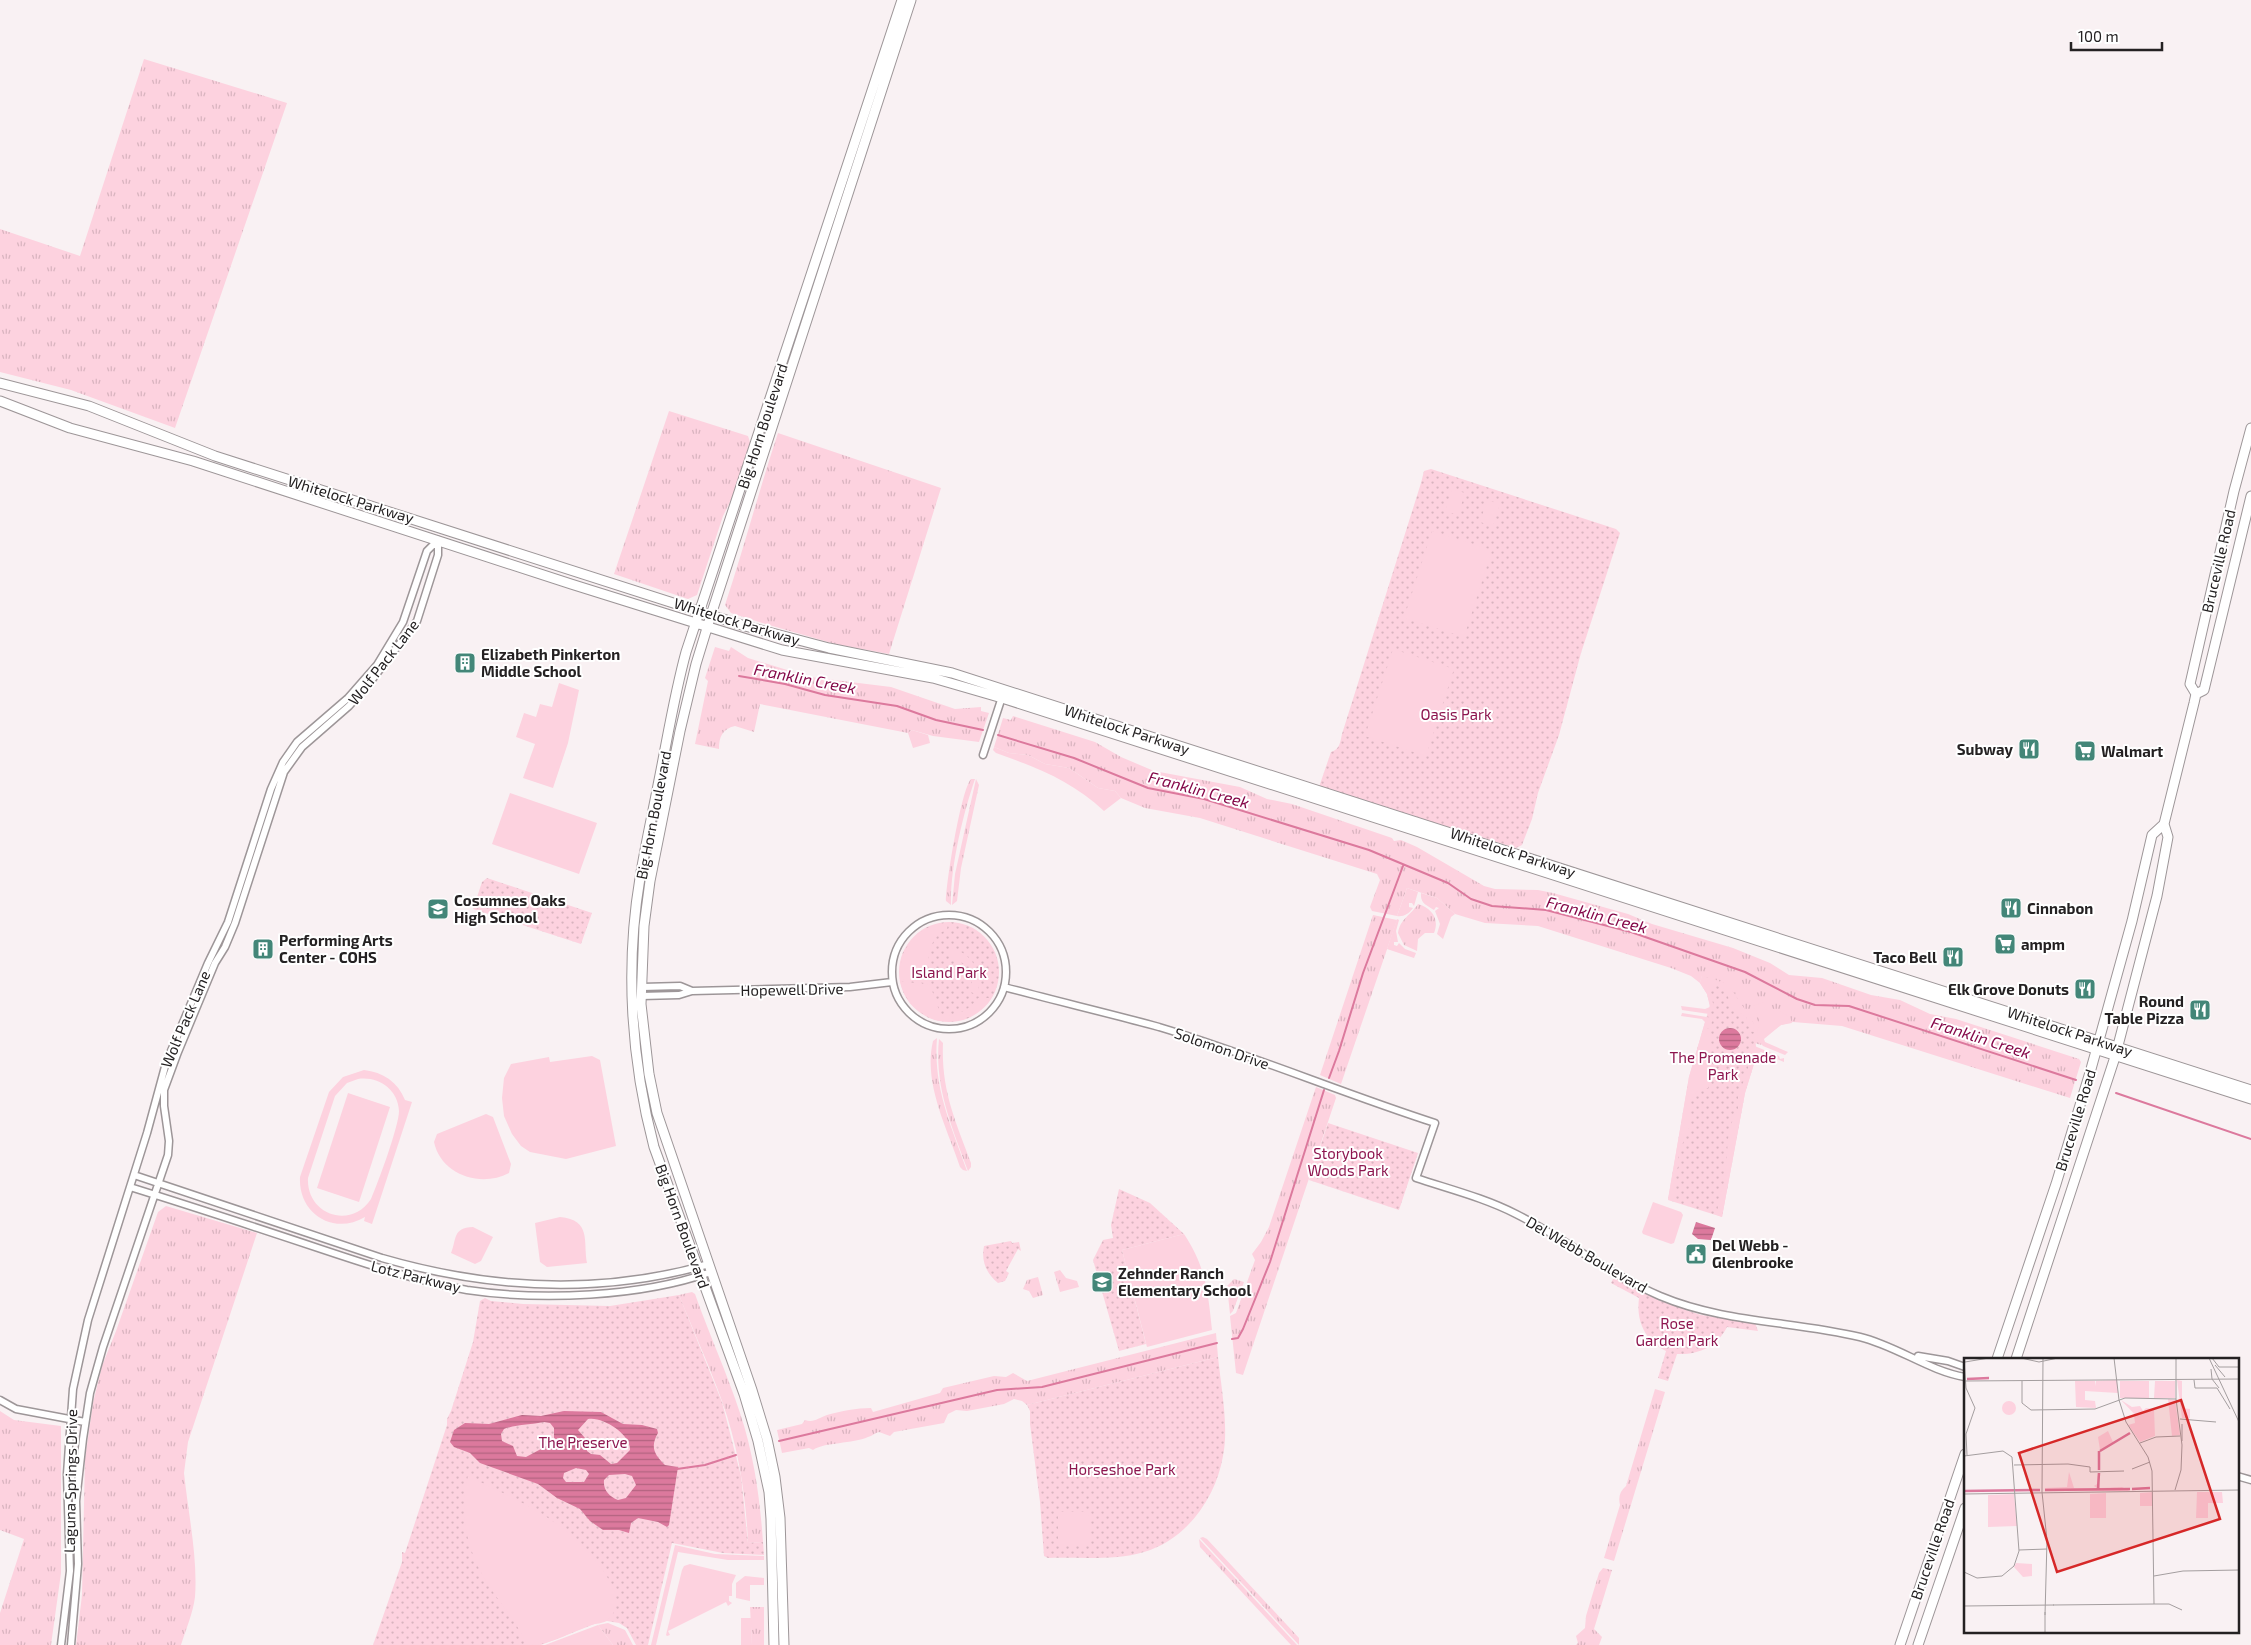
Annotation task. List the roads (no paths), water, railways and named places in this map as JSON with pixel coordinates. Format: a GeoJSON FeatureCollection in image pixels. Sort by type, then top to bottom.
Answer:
{"type":"FeatureCollection","features":[{"type":"Feature","properties":{"kind":"main road","name":"Big Horn Boulevard"},"geometry":{"type":"LineString","coordinates":[[774,1645],[773,1545],[769,1492],[751,1416],[654,1147],[646,1116],[636,1050],[632,1006],[634,927],[640,878],[677,691],[696,623],[902,0]]}},
{"type":"Feature","properties":{"kind":"main road","name":"Big Horn Boulevard"},"geometry":{"type":"LineString","coordinates":[[784,1645],[783,1563],[775,1477],[760,1413],[657,1113],[646,1057],[642,991],[644,926],[650,881],[681,724],[707,627],[910,0]]}},
{"type":"Feature","properties":{"kind":"main road","name":"Whitelock Parkway"},"geometry":{"type":"LineString","coordinates":[[0,383],[89,406],[215,456],[760,630],[829,648],[952,673],[1003,694],[1639,903],[2251,1100]]}},
{"type":"Feature","properties":{"kind":"main road","name":"Whitelock Parkway"},"geometry":{"type":"LineString","coordinates":[[0,401],[70,428],[193,460],[782,650],[933,678],[1003,694],[1643,894],[2098,1039],[2251,1090]]}},
{"type":"Feature","properties":{"kind":"main road","name":"Bruceville Road"},"geometry":{"type":"LineString","coordinates":[[2016,1358],[2115,1057],[2157,896],[2168,837],[2164,824],[2196,694],[2190,684],[2234,491],[2251,428]]}},
{"type":"Feature","properties":{"kind":"main road","name":"Bruceville Road"},"geometry":{"type":"LineString","coordinates":[[2196,694],[2204,690],[2251,496]]}},
{"type":"Feature","properties":{"kind":"main road"},"geometry":{"type":"LineString","coordinates":[[403,515],[428,529],[438,540],[447,537],[456,538],[494,550],[522,554]]}},
{"type":"Feature","properties":{"kind":"main road","name":"Bruceville Road"},"geometry":{"type":"LineString","coordinates":[[1997,1358],[2056,1184],[2096,1051],[2132,921],[2152,835],[2164,824]]}},
{"type":"Feature","properties":{"kind":"main road","name":"Bruceville Road"},"geometry":{"type":"LineString","coordinates":[[1900,1645],[1964,1457]]}},
{"type":"Feature","properties":{"kind":"main road","name":"Bruceville Road"},"geometry":{"type":"LineString","coordinates":[[1918,1645],[1964,1511]]}},
{"type":"Feature","properties":{"kind":"street","name":"Wolf Pack Lane"},"geometry":{"type":"LineString","coordinates":[[134,1175],[166,1063],[208,963],[226,926],[280,768],[297,742],[337,708],[377,665],[403,622],[428,551],[438,540]]}},
{"type":"Feature","properties":{"kind":"street","name":"Wolf Pack Lane"},"geometry":{"type":"LineString","coordinates":[[158,1183],[169,1146],[164,1090],[215,963],[225,948],[235,923],[281,779],[302,746],[348,706],[368,685],[417,621],[438,554],[438,540]]}},
{"type":"Feature","properties":{"kind":"street"},"geometry":{"type":"LineString","coordinates":[[983,755],[1003,694]]}},
{"type":"Feature","properties":{"kind":"street"},"geometry":{"type":"LineString","coordinates":[[1639,903],[1643,894]]}},
{"type":"Feature","properties":{"kind":"street"},"geometry":{"type":"LineString","coordinates":[[943,915],[960,915],[979,923],[990,931],[998,942],[1006,964],[1004,987],[999,1000],[983,1019],[972,1025],[948,1030],[934,1028],[912,1016],[898,997],[892,982],[893,959],[905,936],[921,922],[943,915]]}},
{"type":"Feature","properties":{"kind":"street","name":"Hopewell Drive"},"geometry":{"type":"LineString","coordinates":[[642,991],[679,995],[692,991],[850,988],[892,982]]}},
{"type":"Feature","properties":{"kind":"street"},"geometry":{"type":"LineString","coordinates":[[1926,996],[1928,985]]}},
{"type":"Feature","properties":{"kind":"street","name":"Solomon Drive"},"geometry":{"type":"LineString","coordinates":[[1004,987],[1160,1028],[1435,1123],[1416,1178]]}},
{"type":"Feature","properties":{"kind":"street","name":"Lotz Parkway"},"geometry":{"type":"LineString","coordinates":[[134,1175],[382,1258],[420,1269],[477,1280],[569,1285],[700,1272]]}},
{"type":"Feature","properties":{"kind":"street","name":"Laguna Springs Drive"},"geometry":{"type":"LineString","coordinates":[[61,1645],[70,1570],[67,1474],[73,1389],[86,1327],[134,1175]]}},
{"type":"Feature","properties":{"kind":"street","name":"Del Webb Boulevard"},"geometry":{"type":"LineString","coordinates":[[1416,1178],[1514,1213],[1613,1272],[1683,1305],[1719,1314],[1853,1335],[1932,1360],[1955,1363],[1964,1367]]}},
{"type":"Feature","properties":{"kind":"street","name":"Laguna Springs Drive"},"geometry":{"type":"LineString","coordinates":[[71,1645],[78,1564],[76,1501],[85,1422],[98,1361],[158,1183]]}},
{"type":"Feature","properties":{"kind":"street","name":"Lotz Parkway"},"geometry":{"type":"LineString","coordinates":[[130,1187],[380,1268],[469,1290],[524,1294],[607,1293],[637,1290],[710,1268]]}},
{"type":"Feature","properties":{"kind":"street","name":"Del Webb Boulevard"},"geometry":{"type":"LineString","coordinates":[[1905,1352],[1945,1373],[1964,1377]]}},
{"type":"Feature","properties":{"kind":"street"},"geometry":{"type":"LineString","coordinates":[[0,1400],[16,1408],[85,1422]]}},
{"type":"Feature","properties":{"kind":"street"},"geometry":{"type":"LineString","coordinates":[[2238,1476],[2251,1480]]}},
{"type":"Feature","properties":{"kind":"waterway","name":"Franklin Creek"},"geometry":{"type":"LineString","coordinates":[[739,676],[785,684],[825,695],[897,706],[936,720],[983,730]]}},
{"type":"Feature","properties":{"kind":"waterway","name":"Franklin Creek"},"geometry":{"type":"LineString","coordinates":[[998,735],[1074,758],[1148,788],[1204,799],[1369,850],[1448,883],[1471,899],[1492,906],[1546,910],[1631,932],[1745,972],[1797,999],[1815,1005],[1849,1006],[2076,1080]]}},
{"type":"Feature","properties":{"kind":"waterway"},"geometry":{"type":"LineString","coordinates":[[1329,1078],[1363,973],[1403,866]]}},
{"type":"Feature","properties":{"kind":"waterway"},"geometry":{"type":"LineString","coordinates":[[1232,1339],[1238,1338],[1243,1329],[1270,1262],[1324,1090]]}},
{"type":"Feature","properties":{"kind":"waterway","name":"Franklin Creek"},"geometry":{"type":"LineString","coordinates":[[2116,1093],[2251,1139]]}},
{"type":"Feature","properties":{"kind":"waterway"},"geometry":{"type":"LineString","coordinates":[[779,1441],[997,1390],[1042,1387],[1217,1343]]}},
{"type":"Feature","properties":{"kind":"waterway"},"geometry":{"type":"LineString","coordinates":[[677,1469],[705,1465],[736,1455]]}},
{"type":"Feature","properties":{"kind":"place","name":"Elizabeth Pinkerton Middle School"},"geometry":{"type":"Point","coordinates":[465,663]}},
{"type":"Feature","properties":{"kind":"place","name":"Subway"},"geometry":{"type":"Point","coordinates":[2029,749]}},
{"type":"Feature","properties":{"kind":"place","name":"Walmart"},"geometry":{"type":"Point","coordinates":[2085,751]}},
{"type":"Feature","properties":{"kind":"place","name":"Cinnabon"},"geometry":{"type":"Point","coordinates":[2011,908]}},
{"type":"Feature","properties":{"kind":"place","name":"Cosumnes Oaks High School"},"geometry":{"type":"Point","coordinates":[438,909]}},
{"type":"Feature","properties":{"kind":"place","name":"ampm"},"geometry":{"type":"Point","coordinates":[2005,944]}},
{"type":"Feature","properties":{"kind":"place","name":"Performing Arts Center - COHS"},"geometry":{"type":"Point","coordinates":[263,949]}},
{"type":"Feature","properties":{"kind":"place","name":"Taco Bell"},"geometry":{"type":"Point","coordinates":[1953,957]}},
{"type":"Feature","properties":{"kind":"place","name":"Elk Grove Donuts"},"geometry":{"type":"Point","coordinates":[2085,989]}},
{"type":"Feature","properties":{"kind":"place","name":"Round Table Pizza"},"geometry":{"type":"Point","coordinates":[2200,1010]}},
{"type":"Feature","properties":{"kind":"place","name":"Del Webb - Glenbrooke"},"geometry":{"type":"Point","coordinates":[1696,1254]}},
{"type":"Feature","properties":{"kind":"place","name":"Zehnder Ranch Elementary School"},"geometry":{"type":"Point","coordinates":[1102,1282]}},
{"type":"Feature","properties":{"kind":"park label","name":"Oasis Park"},"geometry":{"type":"Point","coordinates":[1456,714]}},
{"type":"Feature","properties":{"kind":"park label","name":"Island Park"},"geometry":{"type":"Point","coordinates":[949,972]}},
{"type":"Feature","properties":{"kind":"park label","name":"The Promenade Park"},"geometry":{"type":"Point","coordinates":[1723,1066]}},
{"type":"Feature","properties":{"kind":"park label","name":"Storybook Woods Park"},"geometry":{"type":"Point","coordinates":[1348,1162]}},
{"type":"Feature","properties":{"kind":"park label","name":"Rose Garden Park"},"geometry":{"type":"Point","coordinates":[1677,1332]}},
{"type":"Feature","properties":{"kind":"park label","name":"The Preserve"},"geometry":{"type":"Point","coordinates":[583,1442]}},
{"type":"Feature","properties":{"kind":"park label","name":"Horseshoe Park"},"geometry":{"type":"Point","coordinates":[1122,1469]}}]}
